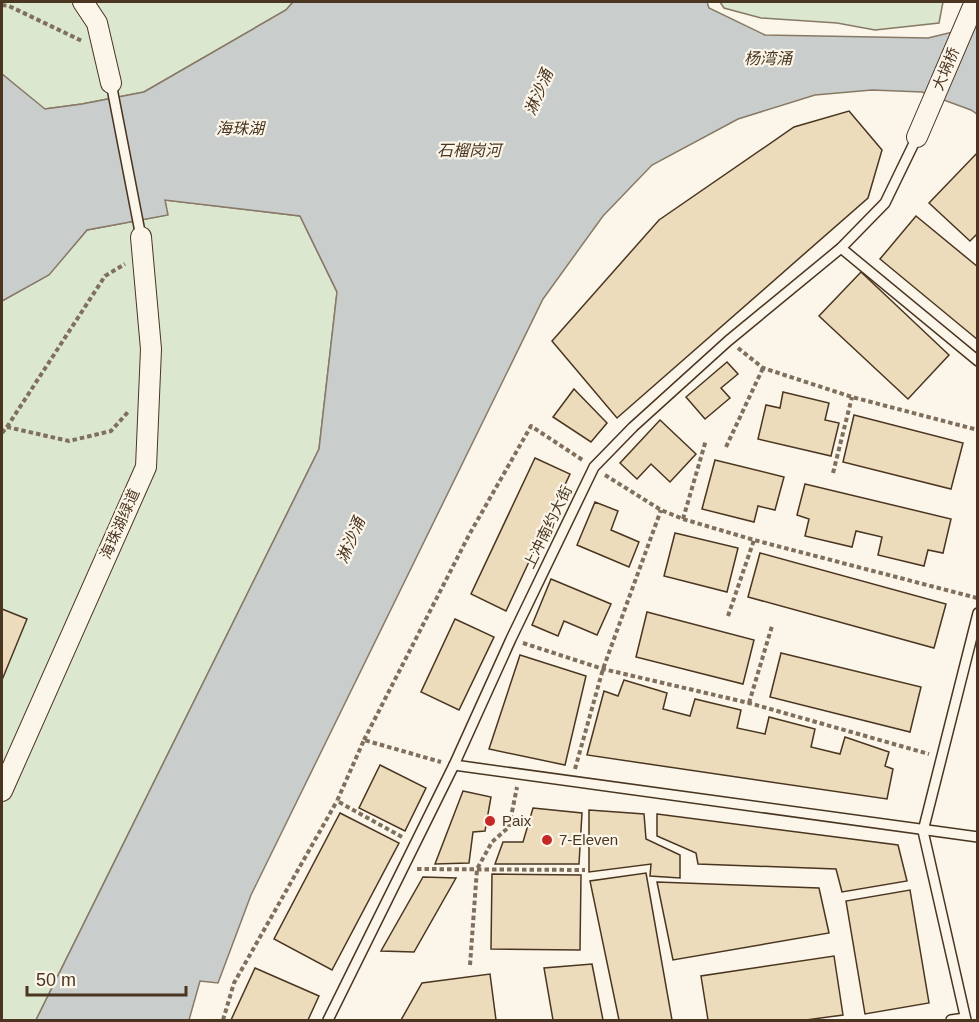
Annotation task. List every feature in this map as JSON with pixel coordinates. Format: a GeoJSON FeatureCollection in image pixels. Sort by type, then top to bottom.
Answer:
{"type":"FeatureCollection","features":[{"type":"Feature","properties":{"kind":"street"},"geometry":{"type":"LineString","coordinates":[[83,2],[97,23],[111,83]]}},
{"type":"Feature","properties":{"kind":"street","name":"大埚桥"},"geometry":{"type":"LineString","coordinates":[[917,137],[975,2]]}},
{"type":"Feature","properties":{"kind":"street","name":"海珠湖绿道"},"geometry":{"type":"LineString","coordinates":[[2,791],[146,467],[151,349],[141,245]]}},
{"type":"Feature","properties":{"kind":"lane"},"geometry":{"type":"LineString","coordinates":[[111,83],[141,245]]}},
{"type":"Feature","properties":{"kind":"lane","name":"上冲南约大街"},"geometry":{"type":"LineString","coordinates":[[328,1020],[354,965],[405,869],[511,639],[594,467],[633,427],[728,340],[841,248],[885,203],[917,137]]}},
{"type":"Feature","properties":{"kind":"lane"},"geometry":{"type":"LineString","coordinates":[[841,248],[978,362]]}},
{"type":"Feature","properties":{"kind":"lane"},"geometry":{"type":"LineString","coordinates":[[951,1020],[965,1019],[922,831],[978,614]]}},
{"type":"Feature","properties":{"kind":"lane"},"geometry":{"type":"LineString","coordinates":[[454,765],[978,837]]}},
{"type":"Feature","properties":{"kind":"path"},"geometry":{"type":"LineString","coordinates":[[2,5],[9,6],[104,51]]}},
{"type":"Feature","properties":{"kind":"path"},"geometry":{"type":"LineString","coordinates":[[2,434],[105,276],[141,245]]}},
{"type":"Feature","properties":{"kind":"path"},"geometry":{"type":"LineString","coordinates":[[728,340],[763,368],[852,397],[978,430]]}},
{"type":"Feature","properties":{"kind":"path"},"geometry":{"type":"LineString","coordinates":[[726,447],[763,368]]}},
{"type":"Feature","properties":{"kind":"path"},"geometry":{"type":"LineString","coordinates":[[8,427],[69,441],[111,431],[150,388]]}},
{"type":"Feature","properties":{"kind":"path"},"geometry":{"type":"LineString","coordinates":[[833,473],[852,397]]}},
{"type":"Feature","properties":{"kind":"path"},"geometry":{"type":"LineString","coordinates":[[223,1020],[234,983],[337,801],[364,740],[469,535],[531,426],[661,510],[683,519],[753,540],[978,598]]}},
{"type":"Feature","properties":{"kind":"path"},"geometry":{"type":"LineString","coordinates":[[683,519],[706,440]]}},
{"type":"Feature","properties":{"kind":"path"},"geometry":{"type":"LineString","coordinates":[[572,781],[603,669],[661,510]]}},
{"type":"Feature","properties":{"kind":"path"},"geometry":{"type":"LineString","coordinates":[[728,616],[753,540]]}},
{"type":"Feature","properties":{"kind":"path"},"geometry":{"type":"LineString","coordinates":[[749,704],[772,626]]}},
{"type":"Feature","properties":{"kind":"path"},"geometry":{"type":"LineString","coordinates":[[511,639],[603,669],[749,704],[941,757]]}},
{"type":"Feature","properties":{"kind":"path"},"geometry":{"type":"LineString","coordinates":[[364,740],[454,765]]}},
{"type":"Feature","properties":{"kind":"path"},"geometry":{"type":"LineString","coordinates":[[470,965],[477,869],[492,842],[509,827],[520,774]]}},
{"type":"Feature","properties":{"kind":"path"},"geometry":{"type":"LineString","coordinates":[[337,801],[416,845]]}},
{"type":"Feature","properties":{"kind":"path"},"geometry":{"type":"LineString","coordinates":[[405,869],[585,870]]}},
{"type":"Feature","properties":{"kind":"green space"},"geometry":{"type":"Polygon","coordinates":[[[2,2],[293,2],[286,10],[144,92],[44,109],[2,74],[2,2]]]}},
{"type":"Feature","properties":{"kind":"green space"},"geometry":{"type":"Polygon","coordinates":[[[720,2],[943,2],[939,23],[875,30],[837,23],[761,18],[724,8],[720,2]]]}},
{"type":"Feature","properties":{"kind":"green space"},"geometry":{"type":"Polygon","coordinates":[[[165,200],[300,216],[337,292],[319,449],[36,1020],[2,1020],[2,301],[48,275],[87,230],[167,215],[165,200]]]}},
{"type":"Feature","properties":{"kind":"water","name":"石榴岗河"},"geometry":{"type":"Polygon","coordinates":[[[293,2],[707,2],[709,8],[765,35],[928,38],[978,26],[977,114],[922,92],[872,90],[815,95],[738,119],[652,165],[603,216],[543,299],[251,895],[218,983],[200,981],[189,1020],[36,1020],[319,449],[337,292],[300,216],[165,200],[168,215],[87,230],[49,275],[2,301],[2,74],[45,109],[144,92],[286,10],[293,2]]]}},
{"type":"Feature","properties":{"kind":"building"},"geometry":{"type":"Polygon","coordinates":[[[849,111],[882,150],[868,198],[617,418],[552,341],[659,220],[794,127],[849,111]]]}},
{"type":"Feature","properties":{"kind":"building"},"geometry":{"type":"Polygon","coordinates":[[[978,152],[978,233],[970,241],[929,203],[978,152]]]}},
{"type":"Feature","properties":{"kind":"building"},"geometry":{"type":"Polygon","coordinates":[[[916,216],[978,267],[978,340],[880,259],[916,216]]]}},
{"type":"Feature","properties":{"kind":"building"},"geometry":{"type":"Polygon","coordinates":[[[861,272],[949,355],[908,399],[819,316],[861,272]]]}},
{"type":"Feature","properties":{"kind":"building"},"geometry":{"type":"Polygon","coordinates":[[[727,362],[738,374],[721,388],[730,398],[705,419],[686,397],[727,362]]]}},
{"type":"Feature","properties":{"kind":"building"},"geometry":{"type":"Polygon","coordinates":[[[574,389],[607,423],[591,442],[553,417],[574,389]]]}},
{"type":"Feature","properties":{"kind":"building"},"geometry":{"type":"Polygon","coordinates":[[[783,392],[829,403],[825,420],[839,423],[831,456],[758,439],[766,405],[780,408],[783,392]]]}},
{"type":"Feature","properties":{"kind":"building"},"geometry":{"type":"Polygon","coordinates":[[[854,415],[963,443],[951,489],[843,462],[854,415]]]}},
{"type":"Feature","properties":{"kind":"building"},"geometry":{"type":"Polygon","coordinates":[[[660,420],[696,454],[670,482],[651,464],[637,479],[620,463],[660,420]]]}},
{"type":"Feature","properties":{"kind":"building"},"geometry":{"type":"Polygon","coordinates":[[[535,458],[570,474],[506,611],[471,594],[535,458]]]}},
{"type":"Feature","properties":{"kind":"building"},"geometry":{"type":"Polygon","coordinates":[[[715,460],[784,477],[775,510],[758,506],[754,522],[702,509],[715,460]]]}},
{"type":"Feature","properties":{"kind":"building"},"geometry":{"type":"Polygon","coordinates":[[[805,484],[951,519],[943,553],[928,550],[924,566],[878,555],[882,537],[856,531],[852,547],[805,536],[809,519],[797,515],[805,484]]]}},
{"type":"Feature","properties":{"kind":"building"},"geometry":{"type":"Polygon","coordinates":[[[595,502],[618,511],[611,530],[639,542],[629,567],[577,545],[595,502]]]}},
{"type":"Feature","properties":{"kind":"building"},"geometry":{"type":"Polygon","coordinates":[[[675,533],[738,548],[727,592],[664,576],[675,533]]]}},
{"type":"Feature","properties":{"kind":"building"},"geometry":{"type":"Polygon","coordinates":[[[760,553],[946,604],[934,648],[748,597],[760,553]]]}},
{"type":"Feature","properties":{"kind":"building"},"geometry":{"type":"Polygon","coordinates":[[[551,579],[611,604],[597,635],[564,621],[558,636],[532,625],[551,579]]]}},
{"type":"Feature","properties":{"kind":"building"},"geometry":{"type":"Polygon","coordinates":[[[2,609],[27,619],[2,680],[2,609]]]}},
{"type":"Feature","properties":{"kind":"building"},"geometry":{"type":"Polygon","coordinates":[[[647,612],[754,640],[743,684],[636,657],[647,612]]]}},
{"type":"Feature","properties":{"kind":"building"},"geometry":{"type":"Polygon","coordinates":[[[455,619],[494,637],[459,710],[421,692],[455,619]]]}},
{"type":"Feature","properties":{"kind":"building"},"geometry":{"type":"Polygon","coordinates":[[[781,653],[921,687],[910,732],[770,697],[781,653]]]}},
{"type":"Feature","properties":{"kind":"building"},"geometry":{"type":"Polygon","coordinates":[[[520,655],[586,676],[565,765],[489,749],[520,655]]]}},
{"type":"Feature","properties":{"kind":"building"},"geometry":{"type":"Polygon","coordinates":[[[624,680],[667,693],[663,709],[690,716],[695,699],[741,710],[737,728],[765,734],[769,717],[815,729],[811,747],[840,754],[845,737],[889,752],[885,766],[893,769],[887,799],[587,755],[604,691],[618,696],[624,680]]]}},
{"type":"Feature","properties":{"kind":"building"},"geometry":{"type":"Polygon","coordinates":[[[380,765],[426,788],[405,831],[359,808],[380,765]]]}},
{"type":"Feature","properties":{"kind":"building"},"geometry":{"type":"Polygon","coordinates":[[[463,791],[491,797],[485,831],[473,832],[469,863],[435,864],[463,791]]]}},
{"type":"Feature","properties":{"kind":"building"},"geometry":{"type":"Polygon","coordinates":[[[533,808],[582,813],[579,864],[495,864],[503,842],[523,842],[533,808]]]}},
{"type":"Feature","properties":{"kind":"building"},"geometry":{"type":"Polygon","coordinates":[[[589,810],[644,814],[646,839],[680,855],[680,878],[650,876],[651,864],[589,872],[589,810]]]}},
{"type":"Feature","properties":{"kind":"building"},"geometry":{"type":"Polygon","coordinates":[[[340,813],[399,843],[332,970],[274,939],[340,813]]]}},
{"type":"Feature","properties":{"kind":"building"},"geometry":{"type":"Polygon","coordinates":[[[657,814],[898,845],[907,881],[842,892],[836,869],[698,864],[696,853],[657,836],[657,814]]]}},
{"type":"Feature","properties":{"kind":"building"},"geometry":{"type":"Polygon","coordinates":[[[646,873],[672,1020],[619,1020],[590,881],[646,873]]]}},
{"type":"Feature","properties":{"kind":"building"},"geometry":{"type":"Polygon","coordinates":[[[492,874],[581,875],[580,950],[491,949],[492,874]]]}},
{"type":"Feature","properties":{"kind":"building"},"geometry":{"type":"Polygon","coordinates":[[[423,877],[456,878],[414,952],[381,951],[423,877]]]}},
{"type":"Feature","properties":{"kind":"building"},"geometry":{"type":"Polygon","coordinates":[[[657,882],[819,888],[829,933],[673,960],[657,882]]]}},
{"type":"Feature","properties":{"kind":"building"},"geometry":{"type":"Polygon","coordinates":[[[910,890],[929,1003],[865,1014],[846,901],[910,890]]]}},
{"type":"Feature","properties":{"kind":"building"},"geometry":{"type":"Polygon","coordinates":[[[834,956],[843,1015],[806,1020],[708,1020],[701,976],[834,956]]]}},
{"type":"Feature","properties":{"kind":"building"},"geometry":{"type":"Polygon","coordinates":[[[592,964],[603,1020],[553,1020],[544,968],[592,964]]]}},
{"type":"Feature","properties":{"kind":"building"},"geometry":{"type":"Polygon","coordinates":[[[255,968],[319,996],[308,1020],[231,1020],[255,968]]]}},
{"type":"Feature","properties":{"kind":"building"},"geometry":{"type":"Polygon","coordinates":[[[490,974],[496,1020],[401,1020],[422,983],[490,974]]]}},
{"type":"Feature","properties":{"kind":"place","name":"Paix"},"geometry":{"type":"Point","coordinates":[490,821]}},
{"type":"Feature","properties":{"kind":"place","name":"7-Eleven"},"geometry":{"type":"Point","coordinates":[547,840]}},
{"type":"Feature","properties":{"kind":"water label","name":"杨湾涌"},"geometry":{"type":"Point","coordinates":[768,58]}},
{"type":"Feature","properties":{"kind":"water label","name":"淋沙涌"},"geometry":{"type":"Point","coordinates":[538,92]}},
{"type":"Feature","properties":{"kind":"water label","name":"海珠湖"},"geometry":{"type":"Point","coordinates":[240,128]}},
{"type":"Feature","properties":{"kind":"water label","name":"淋沙涌"},"geometry":{"type":"Point","coordinates":[350,540]}}]}
